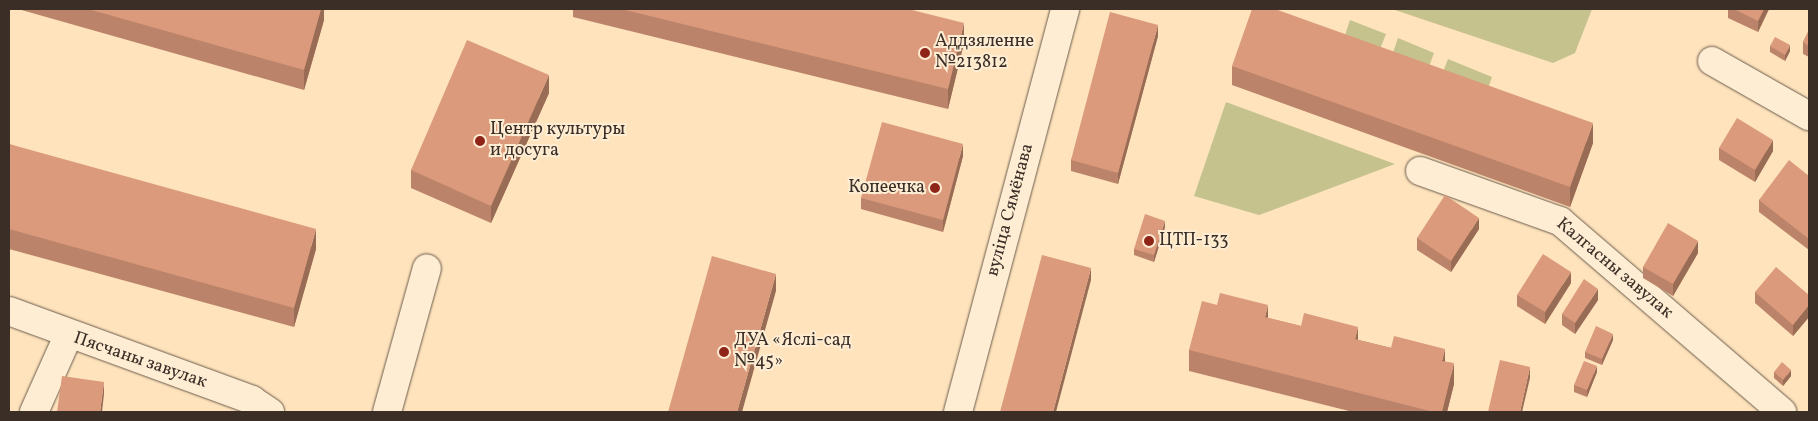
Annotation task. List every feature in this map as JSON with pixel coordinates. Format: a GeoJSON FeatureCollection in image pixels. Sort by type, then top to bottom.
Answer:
{"type":"FeatureCollection","features":[{"type":"Feature","properties":{"kind":"street","name":"вуліца Сямёнава"},"geometry":{"type":"LineString","coordinates":[[958,412],[1065,9]]}},
{"type":"Feature","properties":{"kind":"street"},"geometry":{"type":"LineString","coordinates":[[1712,61],[1809,116]]}},
{"type":"Feature","properties":{"kind":"street","name":"Калгасны завулак"},"geometry":{"type":"LineString","coordinates":[[1420,171],[1560,221],[1782,412]]}},
{"type":"Feature","properties":{"kind":"street"},"geometry":{"type":"LineString","coordinates":[[387,412],[427,268]]}},
{"type":"Feature","properties":{"kind":"street","name":"Пясчаны завулак"},"geometry":{"type":"LineString","coordinates":[[9,311],[68,336],[252,400],[270,412]]}},
{"type":"Feature","properties":{"kind":"street"},"geometry":{"type":"LineString","coordinates":[[34,412],[68,336]]}},
{"type":"Feature","properties":{"kind":"shaded area"},"geometry":{"type":"Polygon","coordinates":[[[1392,9],[1592,9],[1575,53],[1553,63],[1392,9]]]}},
{"type":"Feature","properties":{"kind":"shaded area"},"geometry":{"type":"Polygon","coordinates":[[[1350,20],[1386,34],[1376,59],[1341,47],[1350,20]]]}},
{"type":"Feature","properties":{"kind":"shaded area"},"geometry":{"type":"Polygon","coordinates":[[[1398,38],[1434,53],[1425,77],[1389,64],[1398,38]]]}},
{"type":"Feature","properties":{"kind":"shaded area"},"geometry":{"type":"Polygon","coordinates":[[[1448,59],[1492,77],[1485,97],[1440,80],[1448,59]]]}},
{"type":"Feature","properties":{"kind":"shaded area"},"geometry":{"type":"Polygon","coordinates":[[[1226,102],[1395,164],[1259,215],[1194,196],[1226,102]]]}},
{"type":"Feature","properties":{"kind":"building"},"geometry":{"type":"Polygon","coordinates":[[[88,9],[321,9],[304,70],[88,9]]]}},
{"type":"Feature","properties":{"kind":"building"},"geometry":{"type":"Polygon","coordinates":[[[621,9],[908,9],[964,23],[948,89],[621,9]]]}},
{"type":"Feature","properties":{"kind":"building"},"geometry":{"type":"Polygon","coordinates":[[[1252,9],[1275,9],[1593,123],[1570,187],[1232,66],[1252,9]]]}},
{"type":"Feature","properties":{"kind":"building"},"geometry":{"type":"Polygon","coordinates":[[[1734,9],[1764,9],[1758,21],[1734,9]]]}},
{"type":"Feature","properties":{"kind":"building"},"geometry":{"type":"Polygon","coordinates":[[[1110,12],[1158,25],[1118,173],[1071,160],[1110,12]]]}},
{"type":"Feature","properties":{"kind":"building"},"geometry":{"type":"Polygon","coordinates":[[[1809,30],[1809,46],[1803,42],[1809,30]]]}},
{"type":"Feature","properties":{"kind":"building"},"geometry":{"type":"Polygon","coordinates":[[[1775,37],[1790,45],[1785,55],[1770,46],[1775,37]]]}},
{"type":"Feature","properties":{"kind":"building","name":"Центр культуры и досуга"},"geometry":{"type":"Polygon","coordinates":[[[467,40],[549,75],[491,206],[411,170],[467,40]]]}},
{"type":"Feature","properties":{"kind":"building"},"geometry":{"type":"Polygon","coordinates":[[[1737,118],[1773,140],[1755,170],[1719,148],[1737,118]]]}},
{"type":"Feature","properties":{"kind":"building"},"geometry":{"type":"Polygon","coordinates":[[[882,122],[963,144],[943,220],[861,198],[882,122]]]}},
{"type":"Feature","properties":{"kind":"building"},"geometry":{"type":"Polygon","coordinates":[[[9,144],[316,229],[294,308],[9,229],[9,144]]]}},
{"type":"Feature","properties":{"kind":"building"},"geometry":{"type":"Polygon","coordinates":[[[1789,160],[1809,176],[1809,239],[1759,200],[1789,160]]]}},
{"type":"Feature","properties":{"kind":"building"},"geometry":{"type":"Polygon","coordinates":[[[1445,195],[1479,218],[1451,261],[1417,238],[1445,195]]]}},
{"type":"Feature","properties":{"kind":"building","name":"ЦТП-133"},"geometry":{"type":"Polygon","coordinates":[[[1145,214],[1165,221],[1154,255],[1134,249],[1145,214]]]}},
{"type":"Feature","properties":{"kind":"building"},"geometry":{"type":"Polygon","coordinates":[[[1668,223],[1698,241],[1673,284],[1643,267],[1668,223]]]}},
{"type":"Feature","properties":{"kind":"building"},"geometry":{"type":"Polygon","coordinates":[[[1543,254],[1571,272],[1545,312],[1517,295],[1543,254]]]}},
{"type":"Feature","properties":{"kind":"building"},"geometry":{"type":"Polygon","coordinates":[[[1042,255],[1091,268],[1053,412],[1000,412],[1042,255]]]}},
{"type":"Feature","properties":{"kind":"building","name":"ДУА «Яслі-сад №45»"},"geometry":{"type":"Polygon","coordinates":[[[712,256],[776,274],[737,412],[668,412],[712,256]]]}},
{"type":"Feature","properties":{"kind":"building"},"geometry":{"type":"Polygon","coordinates":[[[1776,267],[1809,295],[1809,305],[1793,325],[1755,292],[1776,267]]]}},
{"type":"Feature","properties":{"kind":"building"},"geometry":{"type":"Polygon","coordinates":[[[1584,279],[1598,289],[1575,323],[1562,314],[1584,279]]]}},
{"type":"Feature","properties":{"kind":"building"},"geometry":{"type":"Polygon","coordinates":[[[1220,293],[1268,305],[1265,317],[1301,326],[1304,313],[1358,327],[1355,339],[1391,348],[1394,336],[1445,349],[1442,361],[1454,363],[1442,412],[1434,412],[1189,350],[1202,301],[1217,305],[1220,293]]]}},
{"type":"Feature","properties":{"kind":"building"},"geometry":{"type":"Polygon","coordinates":[[[1596,326],[1613,334],[1602,359],[1585,352],[1596,326]]]}},
{"type":"Feature","properties":{"kind":"building"},"geometry":{"type":"Polygon","coordinates":[[[1500,360],[1530,367],[1520,412],[1488,412],[1500,360]]]}},
{"type":"Feature","properties":{"kind":"building"},"geometry":{"type":"Polygon","coordinates":[[[1584,361],[1597,366],[1587,390],[1574,385],[1584,361]]]}},
{"type":"Feature","properties":{"kind":"building"},"geometry":{"type":"Polygon","coordinates":[[[1782,362],[1791,370],[1783,380],[1774,372],[1782,362]]]}},
{"type":"Feature","properties":{"kind":"building"},"geometry":{"type":"Polygon","coordinates":[[[62,376],[104,382],[100,412],[57,412],[62,376]]]}},
{"type":"Feature","properties":{"kind":"place","name":"Аддзяленне №213812"},"geometry":{"type":"Point","coordinates":[925,53]}},
{"type":"Feature","properties":{"kind":"place","name":"Центр культуры и досуга"},"geometry":{"type":"Point","coordinates":[480,141]}},
{"type":"Feature","properties":{"kind":"place","name":"Копеечка"},"geometry":{"type":"Point","coordinates":[935,188]}},
{"type":"Feature","properties":{"kind":"place","name":"ЦТП-133"},"geometry":{"type":"Point","coordinates":[1149,241]}},
{"type":"Feature","properties":{"kind":"place","name":"ДУА «Яслі-сад №45»"},"geometry":{"type":"Point","coordinates":[724,352]}}]}
